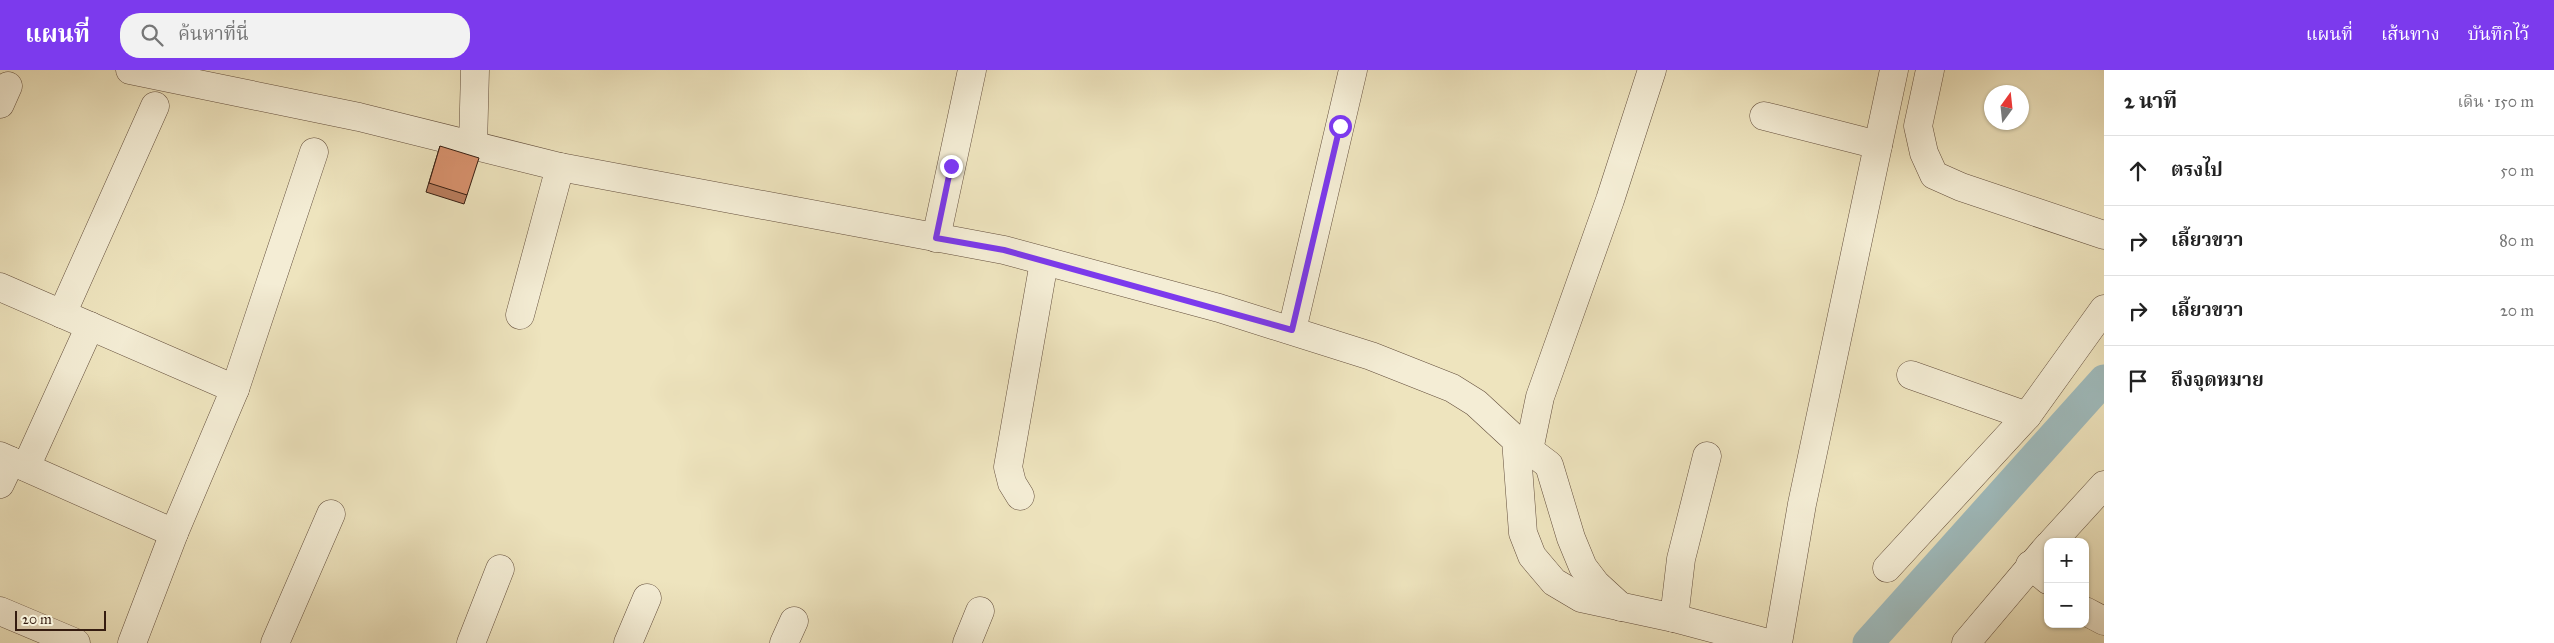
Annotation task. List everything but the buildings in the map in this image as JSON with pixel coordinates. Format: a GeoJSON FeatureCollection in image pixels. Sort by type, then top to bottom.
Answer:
{"type":"FeatureCollection","features":[{"type":"Feature","properties":{"kind":"street"},"geometry":{"type":"LineString","coordinates":[[130,70],[359,117],[560,167],[1004,250],[1292,330],[1370,356],[1452,388],[1476,404],[1522,445],[1549,465],[1571,538],[1583,566],[1596,584],[1622,608]]}},
{"type":"Feature","properties":{"kind":"street"},"geometry":{"type":"LineString","coordinates":[[473,146],[475,70]]}},
{"type":"Feature","properties":{"kind":"street"},"geometry":{"type":"LineString","coordinates":[[936,238],[972,70]]}},
{"type":"Feature","properties":{"kind":"street"},"geometry":{"type":"LineString","coordinates":[[1292,330],[1354,70]]}},
{"type":"Feature","properties":{"kind":"street"},"geometry":{"type":"LineString","coordinates":[[1652,70],[1610,200],[1522,445],[1520,515],[1523,533],[1532,556],[1554,582],[1581,598],[1674,618],[1768,643]]}},
{"type":"Feature","properties":{"kind":"street"},"geometry":{"type":"LineString","coordinates":[[1778,643],[1802,504],[1894,70]]}},
{"type":"Feature","properties":{"kind":"street"},"geometry":{"type":"LineString","coordinates":[[1930,70],[1918,126],[1924,153],[1934,175],[1961,187],[2104,235]]}},
{"type":"Feature","properties":{"kind":"street"},"geometry":{"type":"LineString","coordinates":[[62,314],[155,106]]}},
{"type":"Feature","properties":{"kind":"street"},"geometry":{"type":"LineString","coordinates":[[1764,116],[1878,145]]}},
{"type":"Feature","properties":{"kind":"street"},"geometry":{"type":"LineString","coordinates":[[132,643],[174,533],[235,389],[314,152]]}},
{"type":"Feature","properties":{"kind":"street"},"geometry":{"type":"LineString","coordinates":[[520,315],[560,167]]}},
{"type":"Feature","properties":{"kind":"street"},"geometry":{"type":"LineString","coordinates":[[1020,496],[1012,483],[1008,467],[1044,262]]}},
{"type":"Feature","properties":{"kind":"street"},"geometry":{"type":"LineString","coordinates":[[0,287],[235,389]]}},
{"type":"Feature","properties":{"kind":"street"},"geometry":{"type":"LineString","coordinates":[[1887,568],[2028,416],[2104,309]]}},
{"type":"Feature","properties":{"kind":"street"},"geometry":{"type":"LineString","coordinates":[[90,326],[9,467],[174,533]]}},
{"type":"Feature","properties":{"kind":"street"},"geometry":{"type":"LineString","coordinates":[[1911,375],[2028,416]]}},
{"type":"Feature","properties":{"kind":"street"},"geometry":{"type":"LineString","coordinates":[[1674,618],[1685,542],[1707,456]]}},
{"type":"Feature","properties":{"kind":"street"},"geometry":{"type":"LineString","coordinates":[[2056,538],[2104,485]]}},
{"type":"Feature","properties":{"kind":"street"},"geometry":{"type":"LineString","coordinates":[[275,643],[331,514]]}},
{"type":"Feature","properties":{"kind":"street"},"geometry":{"type":"LineString","coordinates":[[1966,643],[2042,564]]}},
{"type":"Feature","properties":{"kind":"street"},"geometry":{"type":"LineString","coordinates":[[471,643],[500,569]]}},
{"type":"Feature","properties":{"kind":"street"},"geometry":{"type":"LineString","coordinates":[[628,643],[646,598]]}},
{"type":"Feature","properties":{"kind":"street"},"geometry":{"type":"LineString","coordinates":[[0,611],[76,643]]}},
{"type":"Feature","properties":{"kind":"street"},"geometry":{"type":"LineString","coordinates":[[967,643],[980,611]]}},
{"type":"Feature","properties":{"kind":"street"},"geometry":{"type":"LineString","coordinates":[[2089,613],[2104,621]]}},
{"type":"Feature","properties":{"kind":"waterway"},"geometry":{"type":"LineString","coordinates":[[1868,643],[2104,380]]}},
{"type":"Feature","properties":{"kind":"route"},"geometry":{"type":"LineString","coordinates":[[951,166],[936,238],[1004,250],[1219,308],[1292,330],[1340,126]]}}]}
